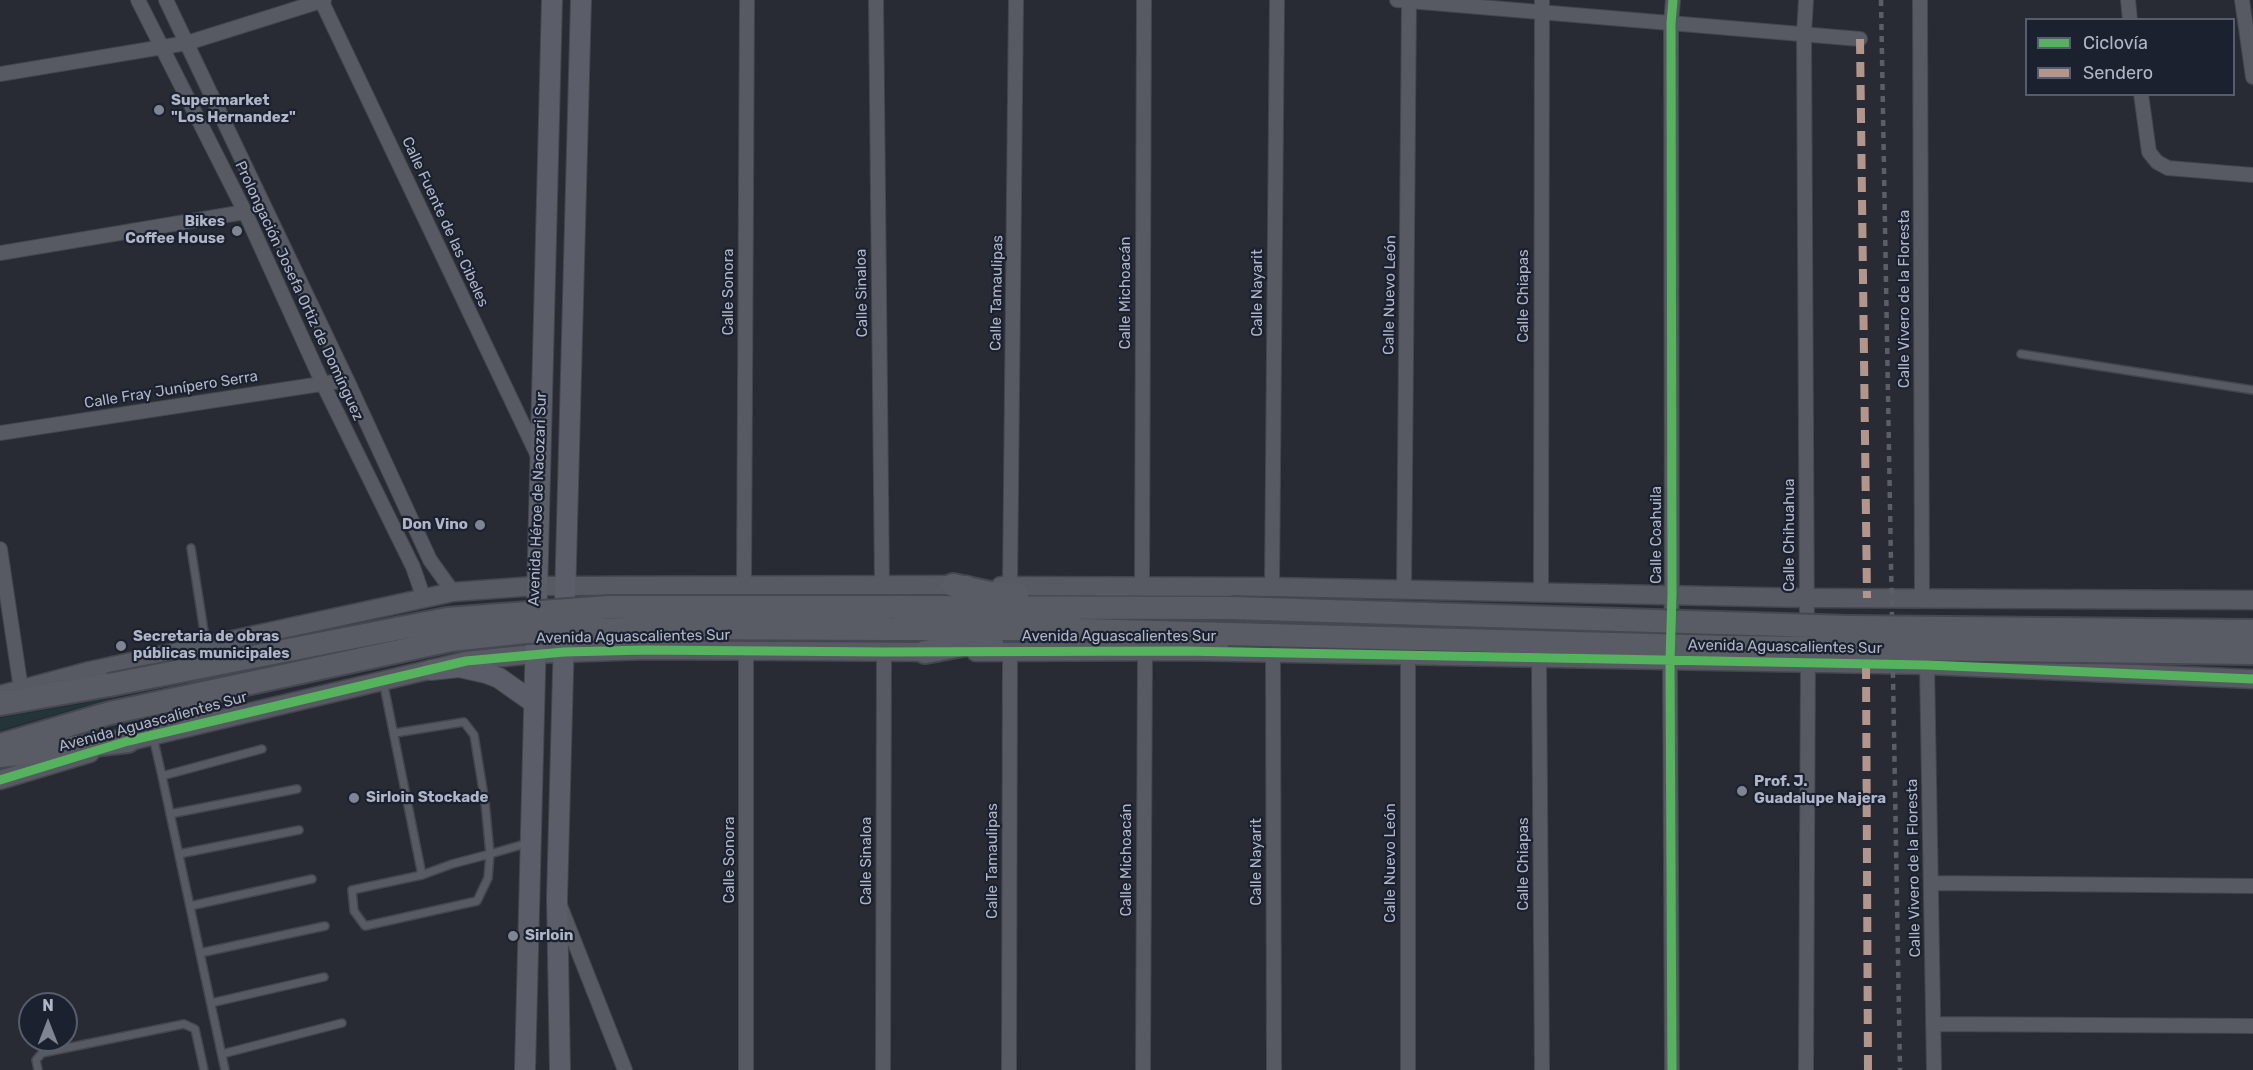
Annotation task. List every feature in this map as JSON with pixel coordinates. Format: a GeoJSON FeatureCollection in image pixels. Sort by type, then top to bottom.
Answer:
{"type":"FeatureCollection","features":[{"type":"Feature","properties":{"kind":"main road","name":"Avenida Héroe de Nacozari Sur"},"geometry":{"type":"LineString","coordinates":[[525,1070],[552,0]]}},
{"type":"Feature","properties":{"kind":"main road","name":"Avenida Héroe de Nacozari Sur"},"geometry":{"type":"LineString","coordinates":[[560,1070],[557,898],[581,0]]}},
{"type":"Feature","properties":{"kind":"main road"},"geometry":{"type":"LineString","coordinates":[[953,585],[990,593],[1023,595],[1052,607]]}},
{"type":"Feature","properties":{"kind":"main road","name":"Avenida Aguascalientes Sur"},"geometry":{"type":"LineString","coordinates":[[0,745],[110,713],[451,640],[525,632],[892,618],[1052,607],[1231,608],[1849,627],[2253,631]]}},
{"type":"Feature","properties":{"kind":"main road","name":"Avenida Aguascalientes Sur"},"geometry":{"type":"LineString","coordinates":[[0,704],[110,685],[447,619],[609,608],[892,618],[1046,629],[1228,634],[1739,647],[2253,653]]}},
{"type":"Feature","properties":{"kind":"main road"},"geometry":{"type":"LineString","coordinates":[[925,652],[968,644],[1015,641],[1046,629]]}},
{"type":"Feature","properties":{"kind":"main road"},"geometry":{"type":"LineString","coordinates":[[431,670],[459,667],[486,673],[498,678],[533,702]]}},
{"type":"Feature","properties":{"kind":"main road"},"geometry":{"type":"LineString","coordinates":[[0,756],[128,741]]}},
{"type":"Feature","properties":{"kind":"street","name":"Prolongación Josefa Ortiz de Domínguez"},"geometry":{"type":"LineString","coordinates":[[138,0],[245,212],[323,384],[413,567],[424,599]]}},
{"type":"Feature","properties":{"kind":"street","name":"Prolongación Josefa Ortiz de Domínguez"},"geometry":{"type":"LineString","coordinates":[[166,0],[348,380],[430,560],[453,592]]}},
{"type":"Feature","properties":{"kind":"street"},"geometry":{"type":"LineString","coordinates":[[0,74],[187,43],[322,0]]}},
{"type":"Feature","properties":{"kind":"street","name":"Calle Fuente de las Cibeles"},"geometry":{"type":"LineString","coordinates":[[322,0],[540,458]]}},
{"type":"Feature","properties":{"kind":"street","name":"Calle Sonora"},"geometry":{"type":"LineString","coordinates":[[744,584],[747,0]]}},
{"type":"Feature","properties":{"kind":"street","name":"Calle Sinaloa"},"geometry":{"type":"LineString","coordinates":[[876,0],[882,585]]}},
{"type":"Feature","properties":{"kind":"street","name":"Calle Tamaulipas"},"geometry":{"type":"LineString","coordinates":[[1010,586],[1016,0]]}},
{"type":"Feature","properties":{"kind":"street","name":"Calle Michoacán"},"geometry":{"type":"LineString","coordinates":[[1142,586],[1144,0]]}},
{"type":"Feature","properties":{"kind":"street","name":"Calle Nayarit"},"geometry":{"type":"LineString","coordinates":[[1272,587],[1277,0]]}},
{"type":"Feature","properties":{"kind":"street"},"geometry":{"type":"LineString","coordinates":[[1405,0],[1541,6],[1671,23],[1860,39]]}},
{"type":"Feature","properties":{"kind":"street","name":"Calle Nuevo León"},"geometry":{"type":"LineString","coordinates":[[1404,590],[1405,0]]}},
{"type":"Feature","properties":{"kind":"street","name":"Calle Coahuila"},"geometry":{"type":"LineString","coordinates":[[1672,1070],[1670,660],[1672,595],[1671,23],[1673,0]]}},
{"type":"Feature","properties":{"kind":"street","name":"Calle Chihuahua"},"geometry":{"type":"LineString","coordinates":[[1806,0],[1804,34],[1808,663],[1806,1070]]}},
{"type":"Feature","properties":{"kind":"street","name":"Calle Vivero de la Floresta"},"geometry":{"type":"LineString","coordinates":[[1920,0],[1922,598]]}},
{"type":"Feature","properties":{"kind":"street"},"geometry":{"type":"LineString","coordinates":[[2128,0],[2130,18]]}},
{"type":"Feature","properties":{"kind":"street"},"geometry":{"type":"LineString","coordinates":[[2242,0],[2253,77]]}},
{"type":"Feature","properties":{"kind":"street","name":"Calle Chiapas"},"geometry":{"type":"LineString","coordinates":[[1541,6],[1541,592]]}},
{"type":"Feature","properties":{"kind":"street"},"geometry":{"type":"LineString","coordinates":[[2141,96],[2149,152],[2157,162],[2168,168],[2253,175]]}},
{"type":"Feature","properties":{"kind":"street"},"geometry":{"type":"LineString","coordinates":[[0,254],[245,212]]}},
{"type":"Feature","properties":{"kind":"street","name":"Calle Fray Junípero Serra"},"geometry":{"type":"LineString","coordinates":[[0,433],[348,380]]}},
{"type":"Feature","properties":{"kind":"street"},"geometry":{"type":"LineString","coordinates":[[0,549],[21,689]]}},
{"type":"Feature","properties":{"kind":"street"},"geometry":{"type":"LineString","coordinates":[[0,695],[90,671],[453,592],[536,586],[744,584],[1272,587],[1807,598],[2253,600]]}},
{"type":"Feature","properties":{"kind":"street"},"geometry":{"type":"LineString","coordinates":[[602,585],[587,596],[583,604],[582,627],[587,639],[594,645],[611,651]]}},
{"type":"Feature","properties":{"kind":"street"},"geometry":{"type":"LineString","coordinates":[[453,592],[470,600],[481,615],[485,638],[480,651],[466,661]]}},
{"type":"Feature","properties":{"kind":"street"},"geometry":{"type":"LineString","coordinates":[[2045,599],[2045,670]]}},
{"type":"Feature","properties":{"kind":"street","name":"Calle Sonora"},"geometry":{"type":"LineString","coordinates":[[746,650],[746,1070]]}},
{"type":"Feature","properties":{"kind":"street","name":"Calle Tamaulipas"},"geometry":{"type":"LineString","coordinates":[[1009,1070],[1010,651]]}},
{"type":"Feature","properties":{"kind":"street","name":"Calle Michoacán"},"geometry":{"type":"LineString","coordinates":[[1143,1070],[1145,651]]}},
{"type":"Feature","properties":{"kind":"street","name":"Avenida Aguascalientes Sur"},"geometry":{"type":"LineString","coordinates":[[0,780],[128,741],[466,661],[564,652],[1145,651],[1539,657],[1927,664],[2253,679]]}},
{"type":"Feature","properties":{"kind":"street","name":"Calle Sinaloa"},"geometry":{"type":"LineString","coordinates":[[883,1070],[884,652]]}},
{"type":"Feature","properties":{"kind":"street","name":"Calle Nayarit"},"geometry":{"type":"LineString","coordinates":[[1273,654],[1274,1070]]}},
{"type":"Feature","properties":{"kind":"street","name":"Calle Nuevo León"},"geometry":{"type":"LineString","coordinates":[[1408,655],[1408,1070]]}},
{"type":"Feature","properties":{"kind":"street","name":"Calle Chiapas"},"geometry":{"type":"LineString","coordinates":[[1539,657],[1542,1070]]}},
{"type":"Feature","properties":{"kind":"street","name":"Calle Vivero de la Floresta"},"geometry":{"type":"LineString","coordinates":[[1927,664],[1935,1070]]}},
{"type":"Feature","properties":{"kind":"street"},"geometry":{"type":"LineString","coordinates":[[1930,882],[2253,886]]}},
{"type":"Feature","properties":{"kind":"street"},"geometry":{"type":"LineString","coordinates":[[557,898],[625,1070]]}},
{"type":"Feature","properties":{"kind":"street"},"geometry":{"type":"LineString","coordinates":[[1934,1024],[2253,1026]]}},
{"type":"Feature","properties":{"kind":"lane"},"geometry":{"type":"LineString","coordinates":[[2021,354],[2253,390]]}},
{"type":"Feature","properties":{"kind":"lane"},"geometry":{"type":"LineString","coordinates":[[191,548],[206,647]]}},
{"type":"Feature","properties":{"kind":"lane"},"geometry":{"type":"LineString","coordinates":[[383,681],[422,875]]}},
{"type":"Feature","properties":{"kind":"lane"},"geometry":{"type":"LineString","coordinates":[[395,733],[464,722],[474,735],[485,802],[490,854],[488,878],[477,901],[365,926],[354,911],[351,890],[422,875],[452,864],[490,854],[531,842]]}},
{"type":"Feature","properties":{"kind":"lane"},"geometry":{"type":"LineString","coordinates":[[152,735],[225,1070]]}},
{"type":"Feature","properties":{"kind":"lane"},"geometry":{"type":"LineString","coordinates":[[162,776],[262,749]]}},
{"type":"Feature","properties":{"kind":"lane"},"geometry":{"type":"LineString","coordinates":[[171,814],[297,789]]}},
{"type":"Feature","properties":{"kind":"lane"},"geometry":{"type":"LineString","coordinates":[[179,854],[299,830]]}},
{"type":"Feature","properties":{"kind":"lane"},"geometry":{"type":"LineString","coordinates":[[190,906],[312,879]]}},
{"type":"Feature","properties":{"kind":"lane"},"geometry":{"type":"LineString","coordinates":[[200,953],[325,926]]}},
{"type":"Feature","properties":{"kind":"lane"},"geometry":{"type":"LineString","coordinates":[[211,1003],[324,977]]}},
{"type":"Feature","properties":{"kind":"lane"},"geometry":{"type":"LineString","coordinates":[[222,1054],[342,1023]]}},
{"type":"Feature","properties":{"kind":"lane"},"geometry":{"type":"LineString","coordinates":[[38,1070],[36,1060],[42,1053],[184,1024],[195,1029],[204,1070]]}},
{"type":"Feature","properties":{"kind":"shaded area"},"geometry":{"type":"Polygon","coordinates":[[[110,699],[0,730],[0,718],[110,699]]]}},
{"type":"Feature","properties":{"kind":"railway"},"geometry":{"type":"LineString","coordinates":[[1881,0],[1900,1070]]}},
{"type":"Feature","properties":{"kind":"marked path"},"geometry":{"type":"LineString","coordinates":[[1860,39],[1867,598]]}},
{"type":"Feature","properties":{"kind":"marked path"},"geometry":{"type":"LineString","coordinates":[[1866,664],[1868,1070]]}},
{"type":"Feature","properties":{"kind":"cycle path"},"geometry":{"type":"LineString","coordinates":[[1672,1070],[1670,661],[1672,595],[1671,23],[1673,0]]}},
{"type":"Feature","properties":{"kind":"cycle path"},"geometry":{"type":"LineString","coordinates":[[0,780],[128,741],[466,661],[564,652],[646,650],[1182,651],[1927,665],[2253,679]]}},
{"type":"Feature","properties":{"kind":"place","name":"Supermarket \"Los Hernandez\""},"geometry":{"type":"Point","coordinates":[159,110]}},
{"type":"Feature","properties":{"kind":"place","name":"Bikes Coffee House"},"geometry":{"type":"Point","coordinates":[237,231]}},
{"type":"Feature","properties":{"kind":"place","name":"Don Vino"},"geometry":{"type":"Point","coordinates":[480,525]}},
{"type":"Feature","properties":{"kind":"place","name":"Secretaria de obras públicas municipales"},"geometry":{"type":"Point","coordinates":[121,646]}},
{"type":"Feature","properties":{"kind":"place","name":"Prof. J. Guadalupe Najera"},"geometry":{"type":"Point","coordinates":[1742,791]}},
{"type":"Feature","properties":{"kind":"place","name":"Sirloin Stockade"},"geometry":{"type":"Point","coordinates":[354,798]}},
{"type":"Feature","properties":{"kind":"place","name":"Sirloin"},"geometry":{"type":"Point","coordinates":[513,936]}}]}
